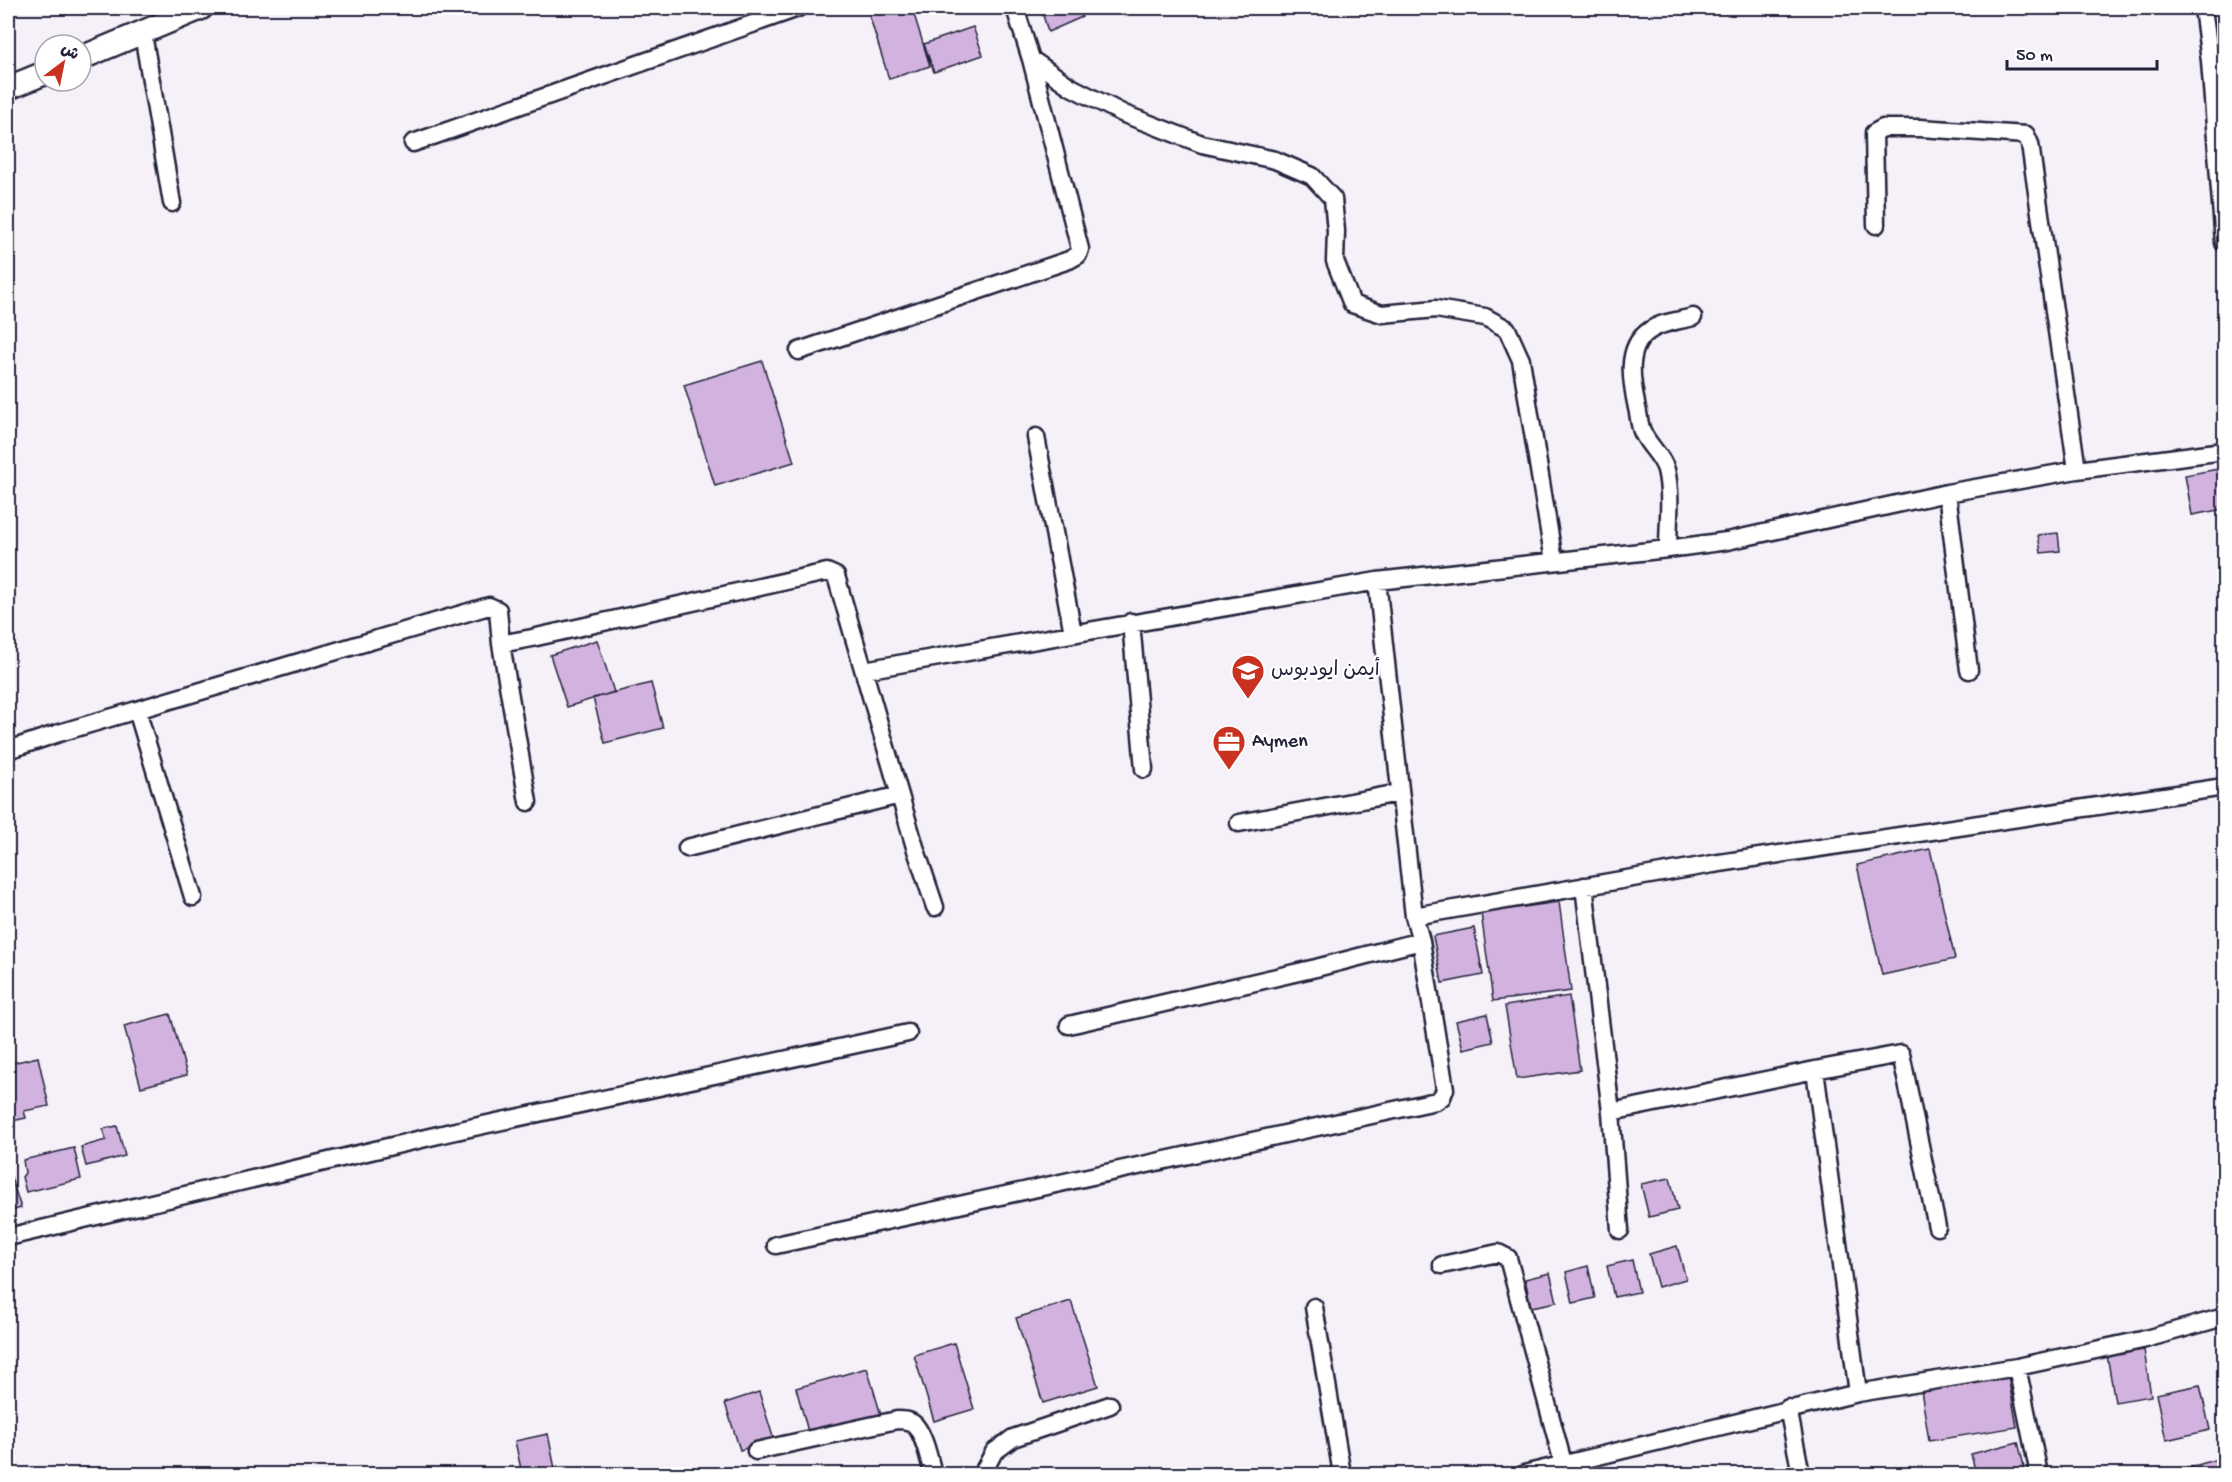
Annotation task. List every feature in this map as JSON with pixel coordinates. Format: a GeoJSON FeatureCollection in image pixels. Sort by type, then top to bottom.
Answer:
{"type":"FeatureCollection","features":[{"type":"Feature","properties":{"kind":"main road"},"geometry":{"type":"LineString","coordinates":[[93,53],[201,8]]}},
{"type":"Feature","properties":{"kind":"main road"},"geometry":{"type":"LineString","coordinates":[[8,88],[33,78]]}},
{"type":"Feature","properties":{"kind":"street"},"geometry":{"type":"LineString","coordinates":[[413,143],[798,8]]}},
{"type":"Feature","properties":{"kind":"street"},"geometry":{"type":"LineString","coordinates":[[800,351],[1078,255],[1080,249],[1031,59],[1015,8]]}},
{"type":"Feature","properties":{"kind":"street"},"geometry":{"type":"LineString","coordinates":[[2203,8],[2210,61],[2224,243]]}},
{"type":"Feature","properties":{"kind":"street"},"geometry":{"type":"LineString","coordinates":[[143,34],[172,203]]}},
{"type":"Feature","properties":{"kind":"street"},"geometry":{"type":"LineString","coordinates":[[1031,59],[1071,87],[1124,114],[1202,144],[1275,160],[1312,176],[1333,199],[1336,231],[1335,261],[1352,304],[1382,314],[1436,309],[1485,316],[1507,329],[1521,360],[1554,561]]}},
{"type":"Feature","properties":{"kind":"street"},"geometry":{"type":"LineString","coordinates":[[1876,225],[1874,133],[1883,128],[1920,128],[2026,135],[2030,144],[2077,470]]}},
{"type":"Feature","properties":{"kind":"street"},"geometry":{"type":"LineString","coordinates":[[1668,549],[1669,487],[1666,471],[1658,453],[1642,431],[1631,377],[1632,356],[1641,338],[1648,331],[1658,326],[1693,317]]}},
{"type":"Feature","properties":{"kind":"street"},"geometry":{"type":"LineString","coordinates":[[1036,437],[1073,633]]}},
{"type":"Feature","properties":{"kind":"street"},"geometry":{"type":"LineString","coordinates":[[864,670],[1377,581],[1668,549],[1727,540],[1947,493],[2077,470],[2224,450]]}},
{"type":"Feature","properties":{"kind":"street"},"geometry":{"type":"LineString","coordinates":[[1947,493],[1969,670]]}},
{"type":"Feature","properties":{"kind":"street"},"geometry":{"type":"LineString","coordinates":[[501,644],[828,572],[836,576],[915,847],[936,907]]}},
{"type":"Feature","properties":{"kind":"street"},"geometry":{"type":"LineString","coordinates":[[776,1245],[1436,1101],[1442,1097],[1445,1089],[1421,941],[1414,916],[1377,581]]}},
{"type":"Feature","properties":{"kind":"street"},"geometry":{"type":"LineString","coordinates":[[8,750],[489,606],[498,610],[501,644],[528,802]]}},
{"type":"Feature","properties":{"kind":"street"},"geometry":{"type":"LineString","coordinates":[[1131,622],[1144,769]]}},
{"type":"Feature","properties":{"kind":"street"},"geometry":{"type":"LineString","coordinates":[[137,710],[193,897]]}},
{"type":"Feature","properties":{"kind":"street"},"geometry":{"type":"LineString","coordinates":[[1414,916],[1713,864],[2224,787]]}},
{"type":"Feature","properties":{"kind":"street"},"geometry":{"type":"LineString","coordinates":[[1239,823],[1399,793]]}},
{"type":"Feature","properties":{"kind":"street"},"geometry":{"type":"LineString","coordinates":[[687,848],[900,795]]}},
{"type":"Feature","properties":{"kind":"street"},"geometry":{"type":"LineString","coordinates":[[1584,886],[1611,1112],[1620,1230]]}},
{"type":"Feature","properties":{"kind":"street"},"geometry":{"type":"LineString","coordinates":[[1069,1025],[1316,968],[1421,941]]}},
{"type":"Feature","properties":{"kind":"street"},"geometry":{"type":"LineString","coordinates":[[8,1237],[451,1132],[908,1033]]}},
{"type":"Feature","properties":{"kind":"street"},"geometry":{"type":"LineString","coordinates":[[1611,1112],[1901,1054],[1937,1227]]}},
{"type":"Feature","properties":{"kind":"street"},"geometry":{"type":"LineString","coordinates":[[1815,1070],[1858,1393]]}},
{"type":"Feature","properties":{"kind":"street"},"geometry":{"type":"LineString","coordinates":[[1442,1265],[1498,1253],[1508,1258],[1565,1469]]}},
{"type":"Feature","properties":{"kind":"street"},"geometry":{"type":"LineString","coordinates":[[1314,1307],[1342,1474]]}},
{"type":"Feature","properties":{"kind":"street"},"geometry":{"type":"LineString","coordinates":[[1524,1474],[1565,1469],[1788,1408],[1858,1393],[2017,1368],[2142,1340],[2224,1317]]}},
{"type":"Feature","properties":{"kind":"street"},"geometry":{"type":"LineString","coordinates":[[2017,1368],[2039,1474]]}},
{"type":"Feature","properties":{"kind":"street"},"geometry":{"type":"LineString","coordinates":[[982,1474],[994,1452],[1013,1438],[1110,1405]]}},
{"type":"Feature","properties":{"kind":"street"},"geometry":{"type":"LineString","coordinates":[[1788,1408],[1801,1474]]}},
{"type":"Feature","properties":{"kind":"street"},"geometry":{"type":"LineString","coordinates":[[756,1451],[897,1420],[907,1420],[915,1425],[933,1474]]}},
{"type":"Feature","properties":{"kind":"building"},"geometry":{"type":"Polygon","coordinates":[[[867,8],[912,8],[930,66],[889,79],[867,8]]]}},
{"type":"Feature","properties":{"kind":"building"},"geometry":{"type":"Polygon","coordinates":[[[1041,8],[1079,8],[1082,17],[1048,32],[1041,8]]]}},
{"type":"Feature","properties":{"kind":"building"},"geometry":{"type":"Polygon","coordinates":[[[973,27],[983,55],[934,72],[924,44],[973,27]]]}},
{"type":"Feature","properties":{"kind":"building"},"geometry":{"type":"Polygon","coordinates":[[[762,361],[794,462],[715,486],[684,385],[762,361]]]}},
{"type":"Feature","properties":{"kind":"building"},"geometry":{"type":"Polygon","coordinates":[[[2224,468],[2224,509],[2192,515],[2185,475],[2224,468]]]}},
{"type":"Feature","properties":{"kind":"building"},"geometry":{"type":"Polygon","coordinates":[[[2058,533],[2060,551],[2041,553],[2038,535],[2058,533]]]}},
{"type":"Feature","properties":{"kind":"building"},"geometry":{"type":"Polygon","coordinates":[[[597,640],[614,692],[567,707],[550,655],[597,640]]]}},
{"type":"Feature","properties":{"kind":"building"},"geometry":{"type":"Polygon","coordinates":[[[651,683],[663,728],[605,743],[593,698],[651,683]]]}},
{"type":"Feature","properties":{"kind":"building"},"geometry":{"type":"Polygon","coordinates":[[[1930,849],[1955,959],[1882,975],[1857,865],[1930,849]]]}},
{"type":"Feature","properties":{"kind":"building"},"geometry":{"type":"Polygon","coordinates":[[[1559,902],[1571,991],[1493,1001],[1481,913],[1559,902]]]}},
{"type":"Feature","properties":{"kind":"building"},"geometry":{"type":"Polygon","coordinates":[[[1474,928],[1483,975],[1442,983],[1433,936],[1474,928]]]}},
{"type":"Feature","properties":{"kind":"building"},"geometry":{"type":"Polygon","coordinates":[[[1569,996],[1580,1070],[1517,1079],[1505,1006],[1569,996]]]}},
{"type":"Feature","properties":{"kind":"building"},"geometry":{"type":"Polygon","coordinates":[[[170,1014],[187,1075],[141,1087],[124,1026],[170,1014]]]}},
{"type":"Feature","properties":{"kind":"building"},"geometry":{"type":"Polygon","coordinates":[[[1487,1014],[1493,1042],[1463,1049],[1456,1021],[1487,1014]]]}},
{"type":"Feature","properties":{"kind":"building"},"geometry":{"type":"Polygon","coordinates":[[[38,1057],[49,1106],[24,1111],[26,1118],[8,1122],[8,1064],[38,1057]]]}},
{"type":"Feature","properties":{"kind":"building"},"geometry":{"type":"Polygon","coordinates":[[[117,1126],[125,1156],[86,1166],[81,1147],[106,1140],[103,1129],[117,1126]]]}},
{"type":"Feature","properties":{"kind":"building"},"geometry":{"type":"Polygon","coordinates":[[[74,1148],[81,1179],[26,1192],[22,1177],[25,1173],[23,1160],[74,1148]]]}},
{"type":"Feature","properties":{"kind":"building"},"geometry":{"type":"Polygon","coordinates":[[[8,1168],[21,1208],[8,1212],[8,1168]]]}},
{"type":"Feature","properties":{"kind":"building"},"geometry":{"type":"Polygon","coordinates":[[[1670,1178],[1678,1210],[1649,1217],[1641,1184],[1670,1178]]]}},
{"type":"Feature","properties":{"kind":"building"},"geometry":{"type":"Polygon","coordinates":[[[1677,1246],[1686,1279],[1658,1287],[1649,1254],[1677,1246]]]}},
{"type":"Feature","properties":{"kind":"building"},"geometry":{"type":"Polygon","coordinates":[[[1632,1260],[1639,1292],[1614,1297],[1607,1266],[1632,1260]]]}},
{"type":"Feature","properties":{"kind":"building"},"geometry":{"type":"Polygon","coordinates":[[[1588,1266],[1595,1298],[1573,1303],[1566,1272],[1588,1266]]]}},
{"type":"Feature","properties":{"kind":"building"},"geometry":{"type":"Polygon","coordinates":[[[1550,1273],[1557,1302],[1531,1307],[1525,1279],[1550,1273]]]}},
{"type":"Feature","properties":{"kind":"building"},"geometry":{"type":"Polygon","coordinates":[[[1071,1301],[1098,1386],[1043,1403],[1016,1318],[1071,1301]]]}},
{"type":"Feature","properties":{"kind":"building"},"geometry":{"type":"Polygon","coordinates":[[[954,1343],[974,1409],[934,1421],[914,1355],[954,1343]]]}},
{"type":"Feature","properties":{"kind":"building"},"geometry":{"type":"Polygon","coordinates":[[[2144,1350],[2151,1396],[2115,1402],[2107,1355],[2144,1350]]]}},
{"type":"Feature","properties":{"kind":"building"},"geometry":{"type":"Polygon","coordinates":[[[867,1368],[881,1415],[809,1435],[796,1388],[867,1368]]]}},
{"type":"Feature","properties":{"kind":"building"},"geometry":{"type":"Polygon","coordinates":[[[2008,1376],[2017,1427],[1929,1441],[1921,1390],[2008,1376]]]}},
{"type":"Feature","properties":{"kind":"building"},"geometry":{"type":"Polygon","coordinates":[[[2200,1385],[2210,1430],[2166,1440],[2156,1394],[2200,1385]]]}},
{"type":"Feature","properties":{"kind":"building"},"geometry":{"type":"Polygon","coordinates":[[[759,1392],[774,1440],[740,1450],[725,1403],[759,1392]]]}},
{"type":"Feature","properties":{"kind":"building"},"geometry":{"type":"Polygon","coordinates":[[[548,1434],[556,1474],[522,1474],[515,1441],[548,1434]]]}},
{"type":"Feature","properties":{"kind":"building"},"geometry":{"type":"Polygon","coordinates":[[[2018,1442],[2026,1474],[1976,1474],[1971,1454],[2018,1442]]]}},
{"type":"Feature","properties":{"kind":"building"},"geometry":{"type":"Polygon","coordinates":[[[2224,1457],[2224,1474],[2185,1474],[2184,1469],[2224,1457]]]}},
{"type":"Feature","properties":{"kind":"building"},"geometry":{"type":"Polygon","coordinates":[[[2161,1468],[2163,1474],[2130,1474],[2161,1468]]]}},
{"type":"Feature","properties":{"kind":"place","name":"أيمن ايودبوس"},"geometry":{"type":"Point","coordinates":[1248,700]}},
{"type":"Feature","properties":{"kind":"place","name":"Aymen"},"geometry":{"type":"Point","coordinates":[1229,771]}}]}
